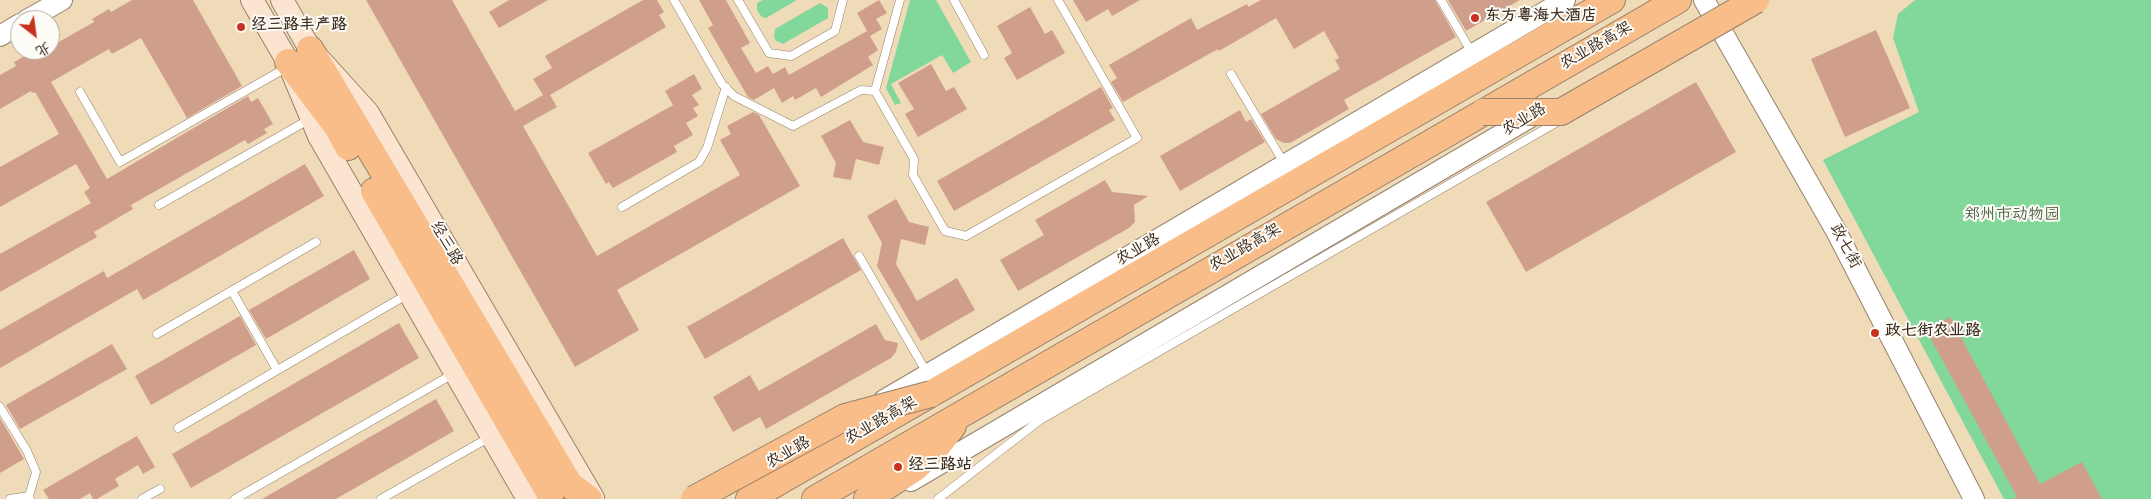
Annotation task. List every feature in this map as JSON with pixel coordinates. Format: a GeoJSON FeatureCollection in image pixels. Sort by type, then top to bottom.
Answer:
{"type":"FeatureCollection","features":[{"type":"Feature","properties":{"kind":"highway","name":"农业路高架"},"geometry":{"type":"LineString","coordinates":[[749,499],[929,384],[1612,0]]}},
{"type":"Feature","properties":{"kind":"highway","name":"农业路高架"},"geometry":{"type":"LineString","coordinates":[[815,499],[1678,0]]}},
{"type":"Feature","properties":{"kind":"highway"},"geometry":{"type":"LineString","coordinates":[[1484,112],[1560,112],[1756,0]]}},
{"type":"Feature","properties":{"kind":"highway"},"geometry":{"type":"LineString","coordinates":[[296,59],[550,494],[550,499]]}},
{"type":"Feature","properties":{"kind":"highway"},"geometry":{"type":"LineString","coordinates":[[474,363],[570,485],[589,499]]}},
{"type":"Feature","properties":{"kind":"highway"},"geometry":{"type":"LineString","coordinates":[[694,499],[845,417],[929,384]]}},
{"type":"Feature","properties":{"kind":"highway"},"geometry":{"type":"LineString","coordinates":[[867,499],[916,468],[935,449],[962,414]]}},
{"type":"Feature","properties":{"kind":"main road","name":"经三路"},"geometry":{"type":"LineString","coordinates":[[252,0],[296,59],[368,112],[593,499]]}},
{"type":"Feature","properties":{"kind":"main road","name":"经三路"},"geometry":{"type":"LineString","coordinates":[[282,0],[312,118],[319,136],[409,293],[474,363],[492,436],[528,499]]}},
{"type":"Feature","properties":{"kind":"street"},"geometry":{"type":"LineString","coordinates":[[44,10],[62,0]]}},
{"type":"Feature","properties":{"kind":"street","name":"农业路"},"geometry":{"type":"LineString","coordinates":[[711,499],[929,384],[1285,165],[1565,0]]}},
{"type":"Feature","properties":{"kind":"street","name":"农业路"},"geometry":{"type":"LineString","coordinates":[[879,499],[1002,429],[1711,13],[1730,0]]}},
{"type":"Feature","properties":{"kind":"street","name":"政七街"},"geometry":{"type":"LineString","coordinates":[[1711,13],[1836,231],[1974,499]]}},
{"type":"Feature","properties":{"kind":"lane"},"geometry":{"type":"LineString","coordinates":[[674,0],[726,87],[734,96],[794,126],[861,90],[875,91]]}},
{"type":"Feature","properties":{"kind":"lane"},"geometry":{"type":"LineString","coordinates":[[738,0],[768,53],[791,56],[835,31],[843,0]]}},
{"type":"Feature","properties":{"kind":"lane"},"geometry":{"type":"LineString","coordinates":[[900,0],[875,91],[914,159],[913,175],[945,231],[966,236],[1137,138],[1058,0]]}},
{"type":"Feature","properties":{"kind":"lane"},"geometry":{"type":"LineString","coordinates":[[954,0],[984,55]]}},
{"type":"Feature","properties":{"kind":"lane"},"geometry":{"type":"LineString","coordinates":[[1441,0],[1473,54]]}},
{"type":"Feature","properties":{"kind":"lane"},"geometry":{"type":"LineString","coordinates":[[938,499],[1040,420],[1711,13]]}},
{"type":"Feature","properties":{"kind":"lane"},"geometry":{"type":"LineString","coordinates":[[80,92],[120,162],[296,59]]}},
{"type":"Feature","properties":{"kind":"lane"},"geometry":{"type":"LineString","coordinates":[[1231,74],[1285,165]]}},
{"type":"Feature","properties":{"kind":"lane"},"geometry":{"type":"LineString","coordinates":[[622,207],[699,162],[707,148],[726,87]]}},
{"type":"Feature","properties":{"kind":"lane"},"geometry":{"type":"LineString","coordinates":[[160,205],[312,118]]}},
{"type":"Feature","properties":{"kind":"lane"},"geometry":{"type":"LineString","coordinates":[[157,334],[316,242]]}},
{"type":"Feature","properties":{"kind":"lane"},"geometry":{"type":"LineString","coordinates":[[859,256],[929,384]]}},
{"type":"Feature","properties":{"kind":"lane"},"geometry":{"type":"LineString","coordinates":[[232,291],[278,370]]}},
{"type":"Feature","properties":{"kind":"lane"},"geometry":{"type":"LineString","coordinates":[[178,428],[409,293]]}},
{"type":"Feature","properties":{"kind":"lane"},"geometry":{"type":"LineString","coordinates":[[235,499],[474,363]]}},
{"type":"Feature","properties":{"kind":"lane"},"geometry":{"type":"LineString","coordinates":[[0,407],[36,472],[30,498],[10,499]]}},
{"type":"Feature","properties":{"kind":"lane"},"geometry":{"type":"LineString","coordinates":[[381,499],[492,436]]}},
{"type":"Feature","properties":{"kind":"lane"},"geometry":{"type":"LineString","coordinates":[[142,499],[160,489]]}},
{"type":"Feature","properties":{"kind":"green space"},"geometry":{"type":"Polygon","coordinates":[[[763,0],[797,0],[766,18],[762,17],[757,11],[757,3],[763,0]]]}},
{"type":"Feature","properties":{"kind":"green space"},"geometry":{"type":"Polygon","coordinates":[[[910,0],[936,0],[971,62],[953,73],[942,55],[891,84],[901,103],[895,105],[886,88],[910,0]]]}},
{"type":"Feature","properties":{"kind":"green space","name":"郑州市动物园"},"geometry":{"type":"Polygon","coordinates":[[[1915,0],[2151,0],[2151,499],[2004,499],[1823,160],[1919,112],[1893,38],[1898,14],[1915,0]]]}},
{"type":"Feature","properties":{"kind":"green space"},"geometry":{"type":"Polygon","coordinates":[[[820,3],[828,8],[828,18],[783,44],[776,41],[774,37],[775,29],[820,3]]]}},
{"type":"Feature","properties":{"kind":"building"},"geometry":{"type":"Polygon","coordinates":[[[132,0],[193,0],[242,86],[187,118],[141,38],[112,54],[109,49],[51,82],[107,179],[248,96],[251,102],[258,98],[273,124],[264,129],[267,133],[248,144],[245,140],[131,205],[133,209],[94,232],[97,237],[0,292],[0,254],[91,203],[84,192],[90,188],[76,164],[0,207],[0,167],[59,134],[35,92],[32,93],[31,91],[0,109],[0,75],[16,66],[14,62],[18,60],[60,60],[60,41],[94,22],[92,19],[109,9],[111,12],[132,0]]]}},
{"type":"Feature","properties":{"kind":"building"},"geometry":{"type":"Polygon","coordinates":[[[366,0],[452,0],[515,111],[543,95],[533,79],[552,68],[545,56],[643,0],[657,0],[664,12],[659,15],[666,27],[550,95],[557,107],[523,126],[597,256],[740,175],[720,140],[731,134],[727,126],[753,112],[759,115],[800,186],[617,290],[639,330],[575,367],[366,0]]]}},
{"type":"Feature","properties":{"kind":"building"},"geometry":{"type":"Polygon","coordinates":[[[509,0],[548,0],[499,28],[489,12],[509,0]]]}},
{"type":"Feature","properties":{"kind":"building"},"geometry":{"type":"Polygon","coordinates":[[[699,0],[726,0],[750,43],[741,48],[756,73],[768,66],[773,74],[785,67],[789,75],[867,31],[857,13],[879,0],[887,13],[876,19],[882,29],[870,36],[878,50],[868,57],[873,65],[821,97],[816,88],[795,100],[793,96],[782,103],[774,88],[754,100],[748,97],[708,28],[713,25],[699,0]]]}},
{"type":"Feature","properties":{"kind":"building"},"geometry":{"type":"Polygon","coordinates":[[[1073,0],[1140,0],[1112,16],[1108,9],[1086,22],[1073,0]]]}},
{"type":"Feature","properties":{"kind":"building"},"geometry":{"type":"Polygon","coordinates":[[[1261,0],[1435,0],[1456,37],[1344,100],[1349,109],[1290,143],[1284,143],[1276,139],[1261,114],[1340,69],[1335,60],[1339,58],[1324,31],[1294,49],[1276,18],[1123,102],[1111,82],[1117,78],[1109,65],[1191,18],[1197,30],[1247,4],[1248,7],[1261,0]]]}},
{"type":"Feature","properties":{"kind":"building","name":"东方粤海大酒店"},"geometry":{"type":"Polygon","coordinates":[[[1448,0],[1520,0],[1466,31],[1448,0]]]}},
{"type":"Feature","properties":{"kind":"building"},"geometry":{"type":"Polygon","coordinates":[[[1030,7],[1045,34],[1052,30],[1065,53],[1017,80],[1004,58],[1012,53],[997,26],[1030,7]]]}},
{"type":"Feature","properties":{"kind":"building"},"geometry":{"type":"Polygon","coordinates":[[[1876,30],[1910,108],[1845,137],[1811,59],[1876,30]]]}},
{"type":"Feature","properties":{"kind":"building"},"geometry":{"type":"Polygon","coordinates":[[[931,64],[946,91],[954,87],[967,109],[918,137],[905,114],[914,109],[898,83],[931,64]]]}},
{"type":"Feature","properties":{"kind":"building"},"geometry":{"type":"Polygon","coordinates":[[[694,74],[702,89],[692,95],[699,105],[693,108],[698,116],[686,123],[693,135],[674,146],[677,152],[613,188],[609,182],[606,184],[588,153],[673,105],[665,91],[694,74]]]}},
{"type":"Feature","properties":{"kind":"building"},"geometry":{"type":"Polygon","coordinates":[[[1696,82],[1736,152],[1526,272],[1486,202],[1696,82]]]}},
{"type":"Feature","properties":{"kind":"building"},"geometry":{"type":"Polygon","coordinates":[[[1101,87],[1113,108],[1109,110],[1115,120],[954,211],[937,181],[1101,87]]]}},
{"type":"Feature","properties":{"kind":"building"},"geometry":{"type":"Polygon","coordinates":[[[1240,110],[1246,122],[1251,119],[1265,142],[1180,191],[1160,156],[1240,110]]]}},
{"type":"Feature","properties":{"kind":"building"},"geometry":{"type":"Polygon","coordinates":[[[850,120],[863,142],[884,147],[879,165],[856,159],[851,180],[833,177],[836,163],[821,136],[850,120]]]}},
{"type":"Feature","properties":{"kind":"building"},"geometry":{"type":"Polygon","coordinates":[[[305,164],[324,196],[143,300],[137,289],[0,368],[0,330],[104,271],[107,278],[305,164]]]}},
{"type":"Feature","properties":{"kind":"building"},"geometry":{"type":"Polygon","coordinates":[[[1105,180],[1112,192],[1148,196],[1134,205],[1135,222],[1129,228],[1018,291],[1000,260],[1044,235],[1035,220],[1105,180]]]}},
{"type":"Feature","properties":{"kind":"building"},"geometry":{"type":"Polygon","coordinates":[[[896,199],[909,222],[929,227],[925,245],[901,239],[896,264],[917,301],[957,278],[975,310],[921,341],[877,266],[882,243],[867,216],[896,199]]]}},
{"type":"Feature","properties":{"kind":"building"},"geometry":{"type":"Polygon","coordinates":[[[843,238],[861,270],[705,359],[687,327],[843,238]]]}},
{"type":"Feature","properties":{"kind":"building"},"geometry":{"type":"Polygon","coordinates":[[[354,250],[370,279],[266,339],[249,310],[354,250]]]}},
{"type":"Feature","properties":{"kind":"building"},"geometry":{"type":"Polygon","coordinates":[[[240,316],[256,345],[151,405],[135,376],[240,316]]]}},
{"type":"Feature","properties":{"kind":"building"},"geometry":{"type":"Polygon","coordinates":[[[1950,317],[2040,484],[2082,462],[2102,499],[2013,499],[2017,497],[1926,330],[1950,317]]]}},
{"type":"Feature","properties":{"kind":"building"},"geometry":{"type":"Polygon","coordinates":[[[399,323],[419,358],[191,488],[172,454],[399,323]]]}},
{"type":"Feature","properties":{"kind":"building"},"geometry":{"type":"Polygon","coordinates":[[[876,324],[885,340],[898,343],[896,352],[891,358],[766,429],[760,417],[733,432],[713,397],[750,375],[759,391],[876,324]]]}},
{"type":"Feature","properties":{"kind":"building"},"geometry":{"type":"Polygon","coordinates":[[[112,344],[127,369],[20,429],[6,405],[112,344]]]}},
{"type":"Feature","properties":{"kind":"building"},"geometry":{"type":"Polygon","coordinates":[[[436,399],[454,431],[336,499],[262,499],[436,399]]]}},
{"type":"Feature","properties":{"kind":"building"},"geometry":{"type":"Polygon","coordinates":[[[0,418],[24,459],[0,473],[0,418]]]}},
{"type":"Feature","properties":{"kind":"building"},"geometry":{"type":"Polygon","coordinates":[[[137,436],[155,467],[143,474],[138,465],[115,479],[119,486],[97,499],[93,499],[90,493],[80,499],[49,499],[43,490],[137,436]]]}},
{"type":"Feature","properties":{"kind":"place","name":"东方粤海大酒店"},"geometry":{"type":"Point","coordinates":[1475,18]}},
{"type":"Feature","properties":{"kind":"place","name":"经三路丰产路"},"geometry":{"type":"Point","coordinates":[241,27]}},
{"type":"Feature","properties":{"kind":"place","name":"政七街农业路"},"geometry":{"type":"Point","coordinates":[1875,333]}},
{"type":"Feature","properties":{"kind":"place","name":"经三路站"},"geometry":{"type":"Point","coordinates":[898,467]}}]}
